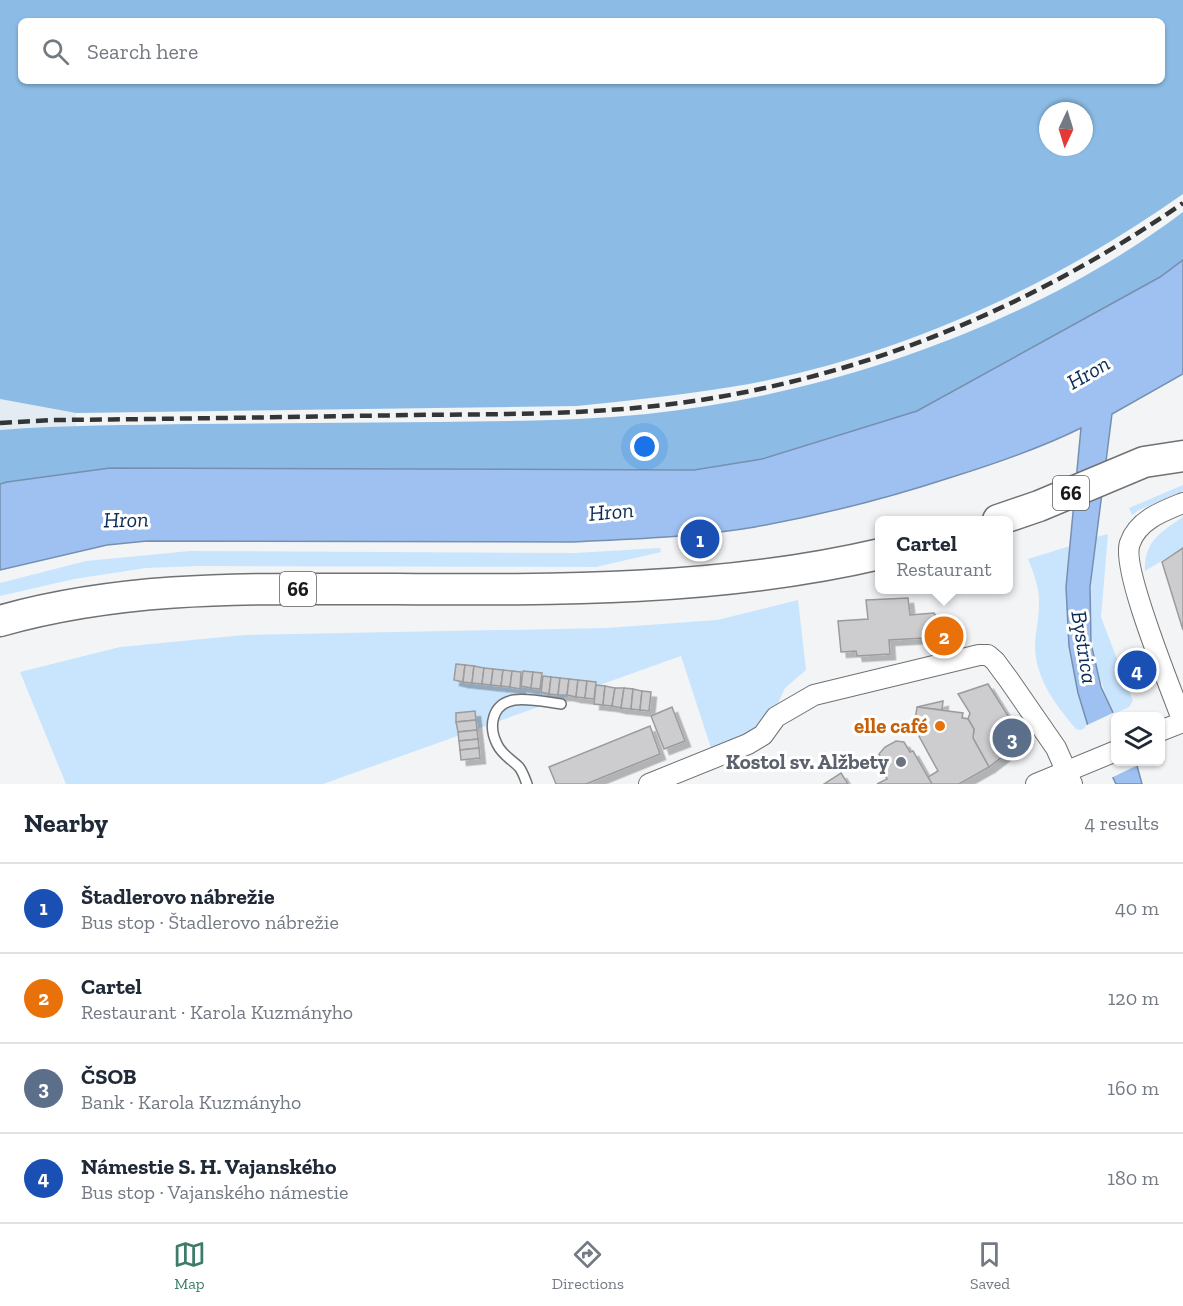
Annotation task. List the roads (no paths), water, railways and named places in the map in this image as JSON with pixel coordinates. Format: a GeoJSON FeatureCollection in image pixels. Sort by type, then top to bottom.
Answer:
{"type":"FeatureCollection","features":[{"type":"Feature","properties":{"kind":"main road","name":"66"},"geometry":{"type":"LineString","coordinates":[[1010,516],[1144,462],[1183,435]]}},
{"type":"Feature","properties":{"kind":"main road","name":"66"},"geometry":{"type":"LineString","coordinates":[[1144,462],[1183,456]]}},
{"type":"Feature","properties":{"kind":"main road","name":"66"},"geometry":{"type":"LineString","coordinates":[[0,621],[64,605],[166,592],[257,588],[600,589],[747,576],[875,555]]}},
{"type":"Feature","properties":{"kind":"street"},"geometry":{"type":"LineString","coordinates":[[1165,729],[1183,722],[1147,624],[1128,558],[1129,544],[1148,519],[1183,503]]}},
{"type":"Feature","properties":{"kind":"street"},"geometry":{"type":"LineString","coordinates":[[649,784],[763,735],[776,717],[814,694],[979,655],[988,655],[995,661],[1056,748],[1069,778]]}},
{"type":"Feature","properties":{"kind":"street"},"geometry":{"type":"LineString","coordinates":[[1036,784],[1069,778],[1107,754]]}},
{"type":"Feature","properties":{"kind":"lane"},"geometry":{"type":"LineString","coordinates":[[527,784],[521,769],[506,757],[497,744],[492,729],[492,718],[498,709],[512,700],[561,704]]}},
{"type":"Feature","properties":{"kind":"water"},"geometry":{"type":"Polygon","coordinates":[[[1183,260],[1183,374],[1112,414],[1090,587],[1091,643],[1101,687],[1113,712],[1111,766],[1137,766],[1142,784],[1116,784],[1088,726],[1078,693],[1069,646],[1066,587],[1081,428],[1016,456],[901,493],[804,517],[733,530],[664,537],[573,542],[147,541],[107,545],[0,570],[0,484],[7,482],[110,468],[694,470],[762,459],[917,411],[1160,277],[1183,260]]]}},
{"type":"Feature","properties":{"kind":"railway"},"geometry":{"type":"LineString","coordinates":[[0,423],[52,420],[560,413],[633,408],[707,399],[771,387],[834,370],[895,351],[956,328],[1072,271],[1129,239],[1183,203]]}},
{"type":"Feature","properties":{"kind":"place","name":"Štadlerovo nábrežie"},"geometry":{"type":"Point","coordinates":[700,539]}},
{"type":"Feature","properties":{"kind":"place","name":"Cartel"},"geometry":{"type":"Point","coordinates":[944,636]}},
{"type":"Feature","properties":{"kind":"place","name":"Námestie S. H. Vajanského"},"geometry":{"type":"Point","coordinates":[1137,670]}},
{"type":"Feature","properties":{"kind":"place","name":"elle café"},"geometry":{"type":"Point","coordinates":[940,726]}},
{"type":"Feature","properties":{"kind":"place","name":"ČSOB"},"geometry":{"type":"Point","coordinates":[1012,738]}},
{"type":"Feature","properties":{"kind":"place","name":"Kostol sv. Alžbety"},"geometry":{"type":"Point","coordinates":[901,762]}},
{"type":"Feature","properties":{"kind":"water label","name":"Hron"},"geometry":{"type":"Point","coordinates":[1088,372]}},
{"type":"Feature","properties":{"kind":"water label","name":"Hron"},"geometry":{"type":"Point","coordinates":[611,511]}},
{"type":"Feature","properties":{"kind":"water label","name":"Hron"},"geometry":{"type":"Point","coordinates":[126,519]}},
{"type":"Feature","properties":{"kind":"water label","name":"Bystrica"},"geometry":{"type":"Point","coordinates":[1085,647]}}]}
